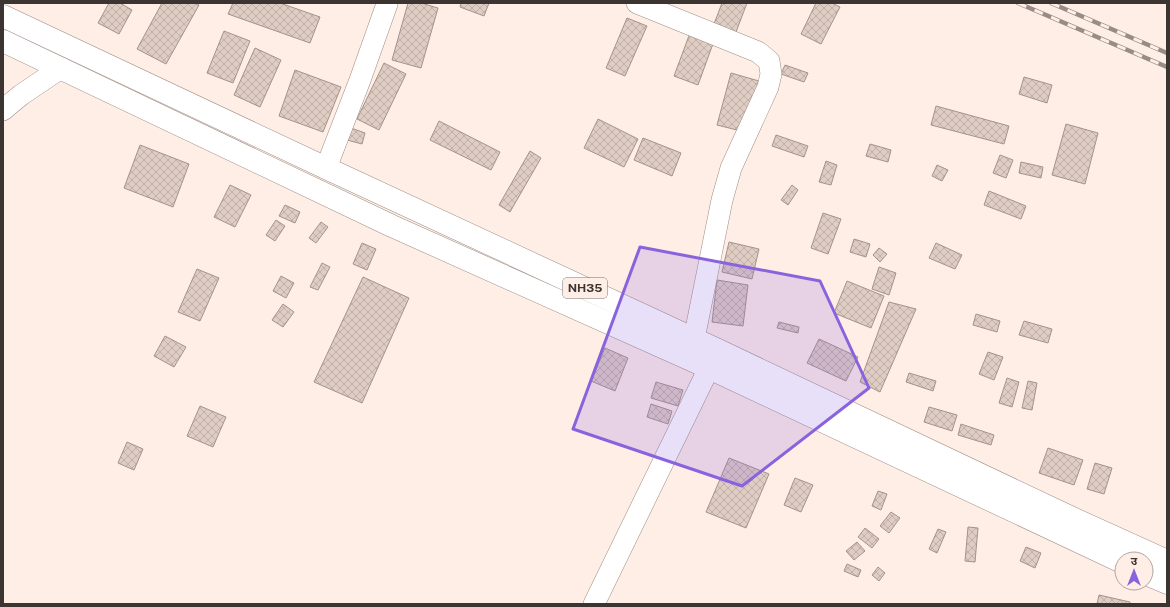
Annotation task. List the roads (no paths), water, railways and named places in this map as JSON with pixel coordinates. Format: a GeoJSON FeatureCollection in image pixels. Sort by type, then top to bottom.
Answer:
{"type":"FeatureCollection","features":[{"type":"Feature","properties":{"kind":"highway","name":"NH35"},"geometry":{"type":"LineString","coordinates":[[3,16],[1167,561]]}},
{"type":"Feature","properties":{"kind":"highway","name":"NH35"},"geometry":{"type":"LineString","coordinates":[[3,41],[392,226],[709,368],[1114,558]]}},
{"type":"Feature","properties":{"kind":"highway"},"geometry":{"type":"LineString","coordinates":[[1154,577],[1167,583]]}},
{"type":"Feature","properties":{"kind":"street"},"geometry":{"type":"LineString","coordinates":[[636,3],[758,52],[769,61],[771,74],[768,87],[731,168],[722,200],[694,339]]}},
{"type":"Feature","properties":{"kind":"street"},"geometry":{"type":"LineString","coordinates":[[326,168],[387,4]]}},
{"type":"Feature","properties":{"kind":"street"},"geometry":{"type":"LineString","coordinates":[[3,110],[21,95],[61,68]]}},
{"type":"Feature","properties":{"kind":"street"},"geometry":{"type":"LineString","coordinates":[[594,604],[709,368]]}},
{"type":"Feature","properties":{"kind":"railway"},"geometry":{"type":"LineString","coordinates":[[1018,3],[1167,67]]}},
{"type":"Feature","properties":{"kind":"railway"},"geometry":{"type":"LineString","coordinates":[[1051,3],[1167,53]]}}]}
